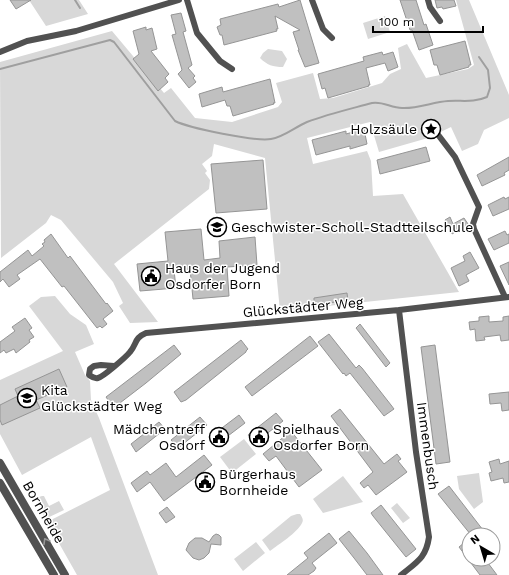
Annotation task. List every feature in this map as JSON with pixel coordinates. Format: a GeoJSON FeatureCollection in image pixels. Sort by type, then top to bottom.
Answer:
{"type":"FeatureCollection","features":[{"type":"Feature","properties":{"kind":"street"},"geometry":{"type":"LineString","coordinates":[[0,52],[27,40],[76,31],[178,0]]}},
{"type":"Feature","properties":{"kind":"street"},"geometry":{"type":"LineString","coordinates":[[187,0],[198,33],[220,61],[232,69]]}},
{"type":"Feature","properties":{"kind":"street"},"geometry":{"type":"LineString","coordinates":[[312,0],[323,29],[332,38]]}},
{"type":"Feature","properties":{"kind":"street"},"geometry":{"type":"LineString","coordinates":[[428,0],[430,7],[440,21]]}},
{"type":"Feature","properties":{"kind":"street"},"geometry":{"type":"LineString","coordinates":[[439,136],[455,157],[479,207],[473,224],[474,230],[507,297]]}},
{"type":"Feature","properties":{"kind":"street","name":"Glückstädter Weg"},"geometry":{"type":"LineString","coordinates":[[114,366],[130,352],[138,337],[146,333],[399,310],[507,297]]}},
{"type":"Feature","properties":{"kind":"street","name":"Immenbusch"},"geometry":{"type":"LineString","coordinates":[[399,310],[416,452],[429,537],[428,546],[420,560],[402,575]]}},
{"type":"Feature","properties":{"kind":"street","name":"Bornheide"},"geometry":{"type":"LineString","coordinates":[[0,463],[65,575]]}},
{"type":"Feature","properties":{"kind":"street","name":"Bornheide"},"geometry":{"type":"LineString","coordinates":[[0,482],[54,575]]}},
{"type":"Feature","properties":{"kind":"shaded area"},"geometry":{"type":"Polygon","coordinates":[[[29,0],[79,0],[88,14],[46,26],[29,0]]]}},
{"type":"Feature","properties":{"kind":"shaded area"},"geometry":{"type":"Polygon","coordinates":[[[456,0],[469,0],[509,95],[509,118],[484,130],[478,144],[462,151],[451,127],[428,138],[379,152],[370,122],[307,138],[313,164],[367,151],[371,161],[373,196],[403,194],[459,292],[280,311],[265,158],[214,144],[212,156],[202,164],[207,171],[205,173],[210,180],[209,189],[114,264],[158,322],[130,323],[119,306],[123,303],[113,282],[61,220],[51,215],[46,223],[1,258],[0,62],[112,31],[164,93],[171,88],[195,118],[232,122],[278,107],[282,102],[276,83],[313,73],[320,99],[333,98],[382,83],[390,74],[401,69],[398,48],[407,44],[426,78],[468,69],[474,65],[456,0]]]}},
{"type":"Feature","properties":{"kind":"shaded area"},"geometry":{"type":"Polygon","coordinates":[[[385,16],[390,32],[368,39],[363,23],[385,16]]]}},
{"type":"Feature","properties":{"kind":"shaded area"},"geometry":{"type":"Polygon","coordinates":[[[268,49],[282,51],[287,59],[283,67],[270,65],[260,58],[268,49]]]}},
{"type":"Feature","properties":{"kind":"shaded area"},"geometry":{"type":"Polygon","coordinates":[[[55,296],[70,314],[86,325],[94,344],[75,352],[85,375],[90,381],[91,400],[158,575],[77,575],[47,522],[110,490],[91,437],[22,475],[0,434],[0,380],[63,351],[29,306],[41,297],[55,296]]]}},
{"type":"Feature","properties":{"kind":"shaded area"},"geometry":{"type":"Polygon","coordinates":[[[244,439],[256,454],[232,473],[220,457],[244,439]]]}},
{"type":"Feature","properties":{"kind":"shaded area"},"geometry":{"type":"Polygon","coordinates":[[[479,473],[483,502],[474,509],[459,489],[457,476],[479,473]]]}},
{"type":"Feature","properties":{"kind":"shaded area"},"geometry":{"type":"Polygon","coordinates":[[[343,476],[363,502],[323,513],[313,499],[343,476]]]}},
{"type":"Feature","properties":{"kind":"shaded area"},"geometry":{"type":"Polygon","coordinates":[[[44,496],[49,506],[59,501],[64,510],[45,519],[36,498],[44,496]]]}},
{"type":"Feature","properties":{"kind":"shaded area"},"geometry":{"type":"Polygon","coordinates":[[[397,503],[410,518],[403,523],[391,508],[397,503]]]}},
{"type":"Feature","properties":{"kind":"shaded area"},"geometry":{"type":"Polygon","coordinates":[[[300,514],[303,520],[300,527],[270,551],[262,540],[291,516],[300,514]]]}},
{"type":"Feature","properties":{"kind":"shaded area"},"geometry":{"type":"Polygon","coordinates":[[[256,542],[265,553],[243,571],[234,559],[256,542]]]}},
{"type":"Feature","properties":{"kind":"building"},"geometry":{"type":"Polygon","coordinates":[[[10,0],[31,0],[16,9],[10,0]]]}},
{"type":"Feature","properties":{"kind":"building"},"geometry":{"type":"Polygon","coordinates":[[[300,0],[319,63],[305,67],[293,32],[300,30],[275,16],[278,29],[276,29],[277,31],[224,45],[222,35],[220,35],[217,27],[221,25],[220,19],[278,4],[279,7],[300,0]]]}},
{"type":"Feature","properties":{"kind":"building"},"geometry":{"type":"Polygon","coordinates":[[[400,0],[416,0],[424,25],[426,24],[433,45],[419,50],[412,30],[410,30],[400,0]]]}},
{"type":"Feature","properties":{"kind":"building"},"geometry":{"type":"Polygon","coordinates":[[[435,0],[454,0],[456,6],[443,9],[442,7],[437,8],[435,0]]]}},
{"type":"Feature","properties":{"kind":"building"},"geometry":{"type":"Polygon","coordinates":[[[181,13],[186,31],[183,32],[192,65],[188,68],[195,76],[193,78],[196,82],[189,88],[178,74],[182,70],[172,35],[176,34],[171,15],[181,13]]]}},
{"type":"Feature","properties":{"kind":"building"},"geometry":{"type":"Polygon","coordinates":[[[146,27],[146,30],[152,28],[157,49],[151,51],[169,74],[165,78],[168,82],[158,91],[133,59],[139,54],[133,31],[146,27]]]}},
{"type":"Feature","properties":{"kind":"building"},"geometry":{"type":"Polygon","coordinates":[[[465,41],[471,65],[469,65],[469,67],[440,75],[437,65],[434,65],[430,50],[465,41]]]}},
{"type":"Feature","properties":{"kind":"building"},"geometry":{"type":"Polygon","coordinates":[[[382,52],[383,55],[393,52],[398,67],[388,71],[385,63],[366,68],[369,86],[328,98],[325,88],[322,89],[318,74],[364,61],[363,57],[382,52]]]}},
{"type":"Feature","properties":{"kind":"building"},"geometry":{"type":"Polygon","coordinates":[[[270,79],[274,104],[233,116],[230,106],[227,106],[225,100],[202,107],[199,94],[222,87],[223,92],[270,79]]]}},
{"type":"Feature","properties":{"kind":"building"},"geometry":{"type":"Polygon","coordinates":[[[364,129],[367,144],[350,149],[350,146],[316,155],[312,140],[346,131],[346,134],[364,129]]]}},
{"type":"Feature","properties":{"kind":"building"},"geometry":{"type":"Polygon","coordinates":[[[426,147],[430,161],[380,174],[377,160],[426,147]]]}},
{"type":"Feature","properties":{"kind":"building"},"geometry":{"type":"Polygon","coordinates":[[[509,157],[509,170],[504,173],[505,175],[482,186],[477,175],[509,157]]]}},
{"type":"Feature","properties":{"kind":"building"},"geometry":{"type":"Polygon","coordinates":[[[263,160],[267,209],[216,213],[211,164],[263,160]]]}},
{"type":"Feature","properties":{"kind":"building"},"geometry":{"type":"Polygon","coordinates":[[[504,197],[505,199],[509,197],[509,209],[493,216],[488,205],[504,197]]]}},
{"type":"Feature","properties":{"kind":"building"},"geometry":{"type":"Polygon","coordinates":[[[450,217],[453,224],[464,218],[468,224],[452,234],[445,220],[450,217]]]}},
{"type":"Feature","properties":{"kind":"building"},"geometry":{"type":"Polygon","coordinates":[[[201,229],[204,260],[220,258],[219,241],[255,237],[257,265],[227,267],[229,296],[193,299],[190,269],[174,270],[176,288],[140,291],[137,264],[168,261],[165,232],[201,229]]]}},
{"type":"Feature","properties":{"kind":"building"},"geometry":{"type":"Polygon","coordinates":[[[505,231],[507,235],[509,234],[509,243],[494,250],[488,239],[505,231]]]}},
{"type":"Feature","properties":{"kind":"building"},"geometry":{"type":"Polygon","coordinates":[[[51,234],[68,258],[70,256],[106,304],[107,303],[113,311],[103,319],[107,324],[102,328],[100,326],[97,328],[64,286],[62,287],[40,259],[17,275],[20,279],[9,287],[3,279],[0,282],[0,272],[28,250],[32,256],[44,246],[42,244],[45,242],[44,240],[51,234]]]}},
{"type":"Feature","properties":{"kind":"building"},"geometry":{"type":"Polygon","coordinates":[[[470,252],[479,268],[466,275],[469,281],[459,286],[451,268],[465,261],[463,256],[470,252]]]}},
{"type":"Feature","properties":{"kind":"building"},"geometry":{"type":"Polygon","coordinates":[[[509,262],[509,285],[500,266],[509,262]]]}},
{"type":"Feature","properties":{"kind":"building"},"geometry":{"type":"Polygon","coordinates":[[[347,293],[348,301],[314,304],[314,298],[347,293]]]}},
{"type":"Feature","properties":{"kind":"building"},"geometry":{"type":"Polygon","coordinates":[[[489,316],[489,322],[503,321],[503,317],[509,316],[509,340],[501,341],[500,335],[484,337],[485,340],[476,341],[475,329],[470,330],[469,322],[479,321],[479,317],[489,316]]]}},
{"type":"Feature","properties":{"kind":"building"},"geometry":{"type":"Polygon","coordinates":[[[25,318],[32,328],[29,330],[34,337],[16,353],[14,349],[6,353],[4,350],[0,353],[0,342],[15,331],[12,327],[25,318]]]}},
{"type":"Feature","properties":{"kind":"building"},"geometry":{"type":"Polygon","coordinates":[[[360,324],[390,363],[386,367],[356,328],[360,324]]]}},
{"type":"Feature","properties":{"kind":"building"},"geometry":{"type":"Polygon","coordinates":[[[329,334],[356,368],[359,365],[362,368],[394,409],[384,416],[350,373],[346,376],[344,373],[343,374],[318,342],[329,334]]]}},
{"type":"Feature","properties":{"kind":"building"},"geometry":{"type":"Polygon","coordinates":[[[310,336],[318,346],[252,396],[245,387],[310,336]]]}},
{"type":"Feature","properties":{"kind":"building"},"geometry":{"type":"Polygon","coordinates":[[[241,340],[248,349],[246,352],[186,400],[181,402],[174,392],[241,340]]]}},
{"type":"Feature","properties":{"kind":"building"},"geometry":{"type":"Polygon","coordinates":[[[174,345],[181,354],[146,383],[113,407],[106,397],[174,345]]]}},
{"type":"Feature","properties":{"kind":"building"},"geometry":{"type":"Polygon","coordinates":[[[435,345],[450,462],[436,464],[421,347],[435,345]]]}},
{"type":"Feature","properties":{"kind":"building","name":"Kita Glückstädter Weg"},"geometry":{"type":"Polygon","coordinates":[[[59,369],[67,387],[36,400],[40,408],[2,425],[0,420],[0,405],[18,396],[15,389],[59,369]]]}},
{"type":"Feature","properties":{"kind":"building"},"geometry":{"type":"Polygon","coordinates":[[[509,392],[509,410],[502,411],[501,403],[490,404],[489,394],[509,392]]]}},
{"type":"Feature","properties":{"kind":"building"},"geometry":{"type":"Polygon","coordinates":[[[340,409],[384,464],[397,454],[401,459],[398,461],[407,472],[376,495],[368,485],[364,488],[360,483],[373,472],[331,416],[340,409]]]}},
{"type":"Feature","properties":{"kind":"building"},"geometry":{"type":"Polygon","coordinates":[[[276,413],[283,421],[255,443],[248,435],[276,413]]]}},
{"type":"Feature","properties":{"kind":"building"},"geometry":{"type":"Polygon","coordinates":[[[239,415],[245,423],[216,445],[210,437],[239,415]]]}},
{"type":"Feature","properties":{"kind":"building"},"geometry":{"type":"Polygon","coordinates":[[[200,417],[207,425],[178,448],[171,440],[200,417]]]}},
{"type":"Feature","properties":{"kind":"building"},"geometry":{"type":"Polygon","coordinates":[[[159,422],[165,429],[136,452],[131,444],[159,422]]]}},
{"type":"Feature","properties":{"kind":"building"},"geometry":{"type":"Polygon","coordinates":[[[291,431],[322,470],[299,487],[276,456],[269,461],[263,454],[291,431]]]}},
{"type":"Feature","properties":{"kind":"building"},"geometry":{"type":"Polygon","coordinates":[[[204,455],[212,465],[164,501],[150,482],[137,492],[131,483],[147,471],[150,475],[166,463],[176,477],[204,455]]]}},
{"type":"Feature","properties":{"kind":"building"},"geometry":{"type":"Polygon","coordinates":[[[499,459],[500,464],[509,461],[509,482],[504,483],[503,478],[491,481],[489,473],[492,472],[489,462],[499,459]]]}},
{"type":"Feature","properties":{"kind":"building"},"geometry":{"type":"Polygon","coordinates":[[[449,486],[481,527],[465,527],[438,494],[449,486]]]}},
{"type":"Feature","properties":{"kind":"building"},"geometry":{"type":"Polygon","coordinates":[[[381,505],[416,549],[406,557],[371,513],[381,505]]]}},
{"type":"Feature","properties":{"kind":"building"},"geometry":{"type":"Polygon","coordinates":[[[167,507],[175,517],[166,523],[159,513],[167,507]]]}},
{"type":"Feature","properties":{"kind":"building"},"geometry":{"type":"Polygon","coordinates":[[[349,531],[383,575],[367,575],[339,539],[349,531]]]}},
{"type":"Feature","properties":{"kind":"building"},"geometry":{"type":"Polygon","coordinates":[[[329,533],[337,543],[312,563],[316,568],[314,571],[308,575],[287,575],[308,558],[304,553],[329,533]]]}},
{"type":"Feature","properties":{"kind":"building"},"geometry":{"type":"Polygon","coordinates":[[[216,534],[221,537],[221,545],[211,544],[209,553],[204,558],[199,560],[193,558],[186,550],[189,543],[195,538],[202,538],[209,542],[216,534]]]}},
{"type":"Feature","properties":{"kind":"building"},"geometry":{"type":"Polygon","coordinates":[[[474,567],[491,567],[497,575],[480,575],[474,567]]]}},
{"type":"Feature","properties":{"kind":"waterway"},"geometry":{"type":"LineString","coordinates":[[75,0],[80,8]]}},
{"type":"Feature","properties":{"kind":"waterway"},"geometry":{"type":"LineString","coordinates":[[0,69],[110,40],[114,42],[175,121],[223,134],[271,139],[315,119],[372,103],[380,103],[398,108],[408,108],[442,102],[482,99],[487,97],[490,88],[488,70],[479,57]]}},
{"type":"Feature","properties":{"kind":"place","name":"Holzsäule"},"geometry":{"type":"Point","coordinates":[431,129]}},
{"type":"Feature","properties":{"kind":"place","name":"Geschwister-Scholl-Stadtteilschule"},"geometry":{"type":"Point","coordinates":[217,227]}},
{"type":"Feature","properties":{"kind":"place","name":"Haus der Jugend Osdorfer Born"},"geometry":{"type":"Point","coordinates":[151,276]}},
{"type":"Feature","properties":{"kind":"place","name":"Kita Glückstädter Weg"},"geometry":{"type":"Point","coordinates":[27,398]}},
{"type":"Feature","properties":{"kind":"place","name":"Mädchentreff Osdorf"},"geometry":{"type":"Point","coordinates":[219,437]}},
{"type":"Feature","properties":{"kind":"place","name":"Spielhaus Osdorfer Born"},"geometry":{"type":"Point","coordinates":[259,437]}},
{"type":"Feature","properties":{"kind":"place","name":"Bürgerhaus Bornheide"},"geometry":{"type":"Point","coordinates":[205,482]}}]}
